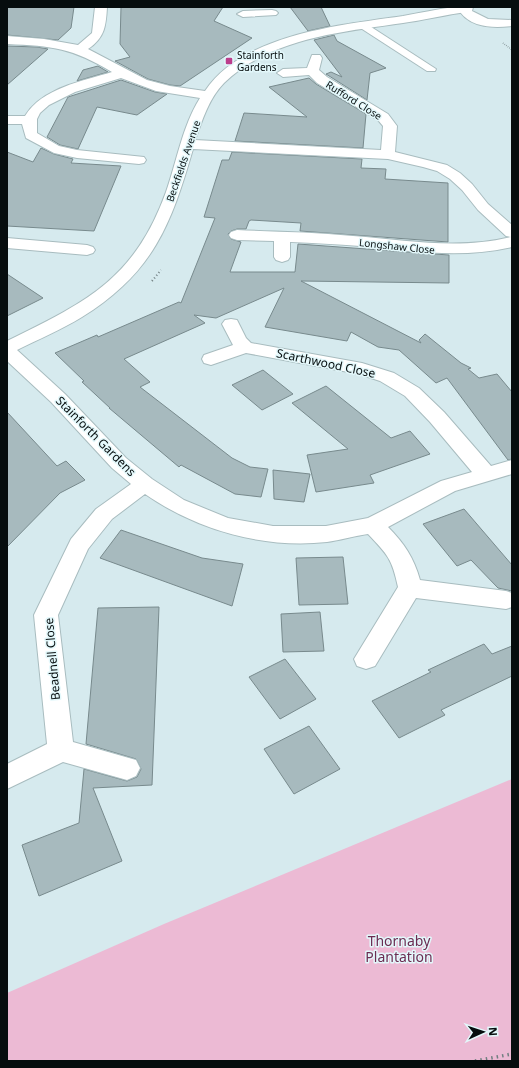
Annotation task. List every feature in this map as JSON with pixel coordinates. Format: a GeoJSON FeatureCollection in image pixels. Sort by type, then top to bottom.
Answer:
{"type":"FeatureCollection","features":[{"type":"Feature","properties":{"kind":"street"},"geometry":{"type":"LineString","coordinates":[[79,50],[93,41],[99,34],[101,7]]}},
{"type":"Feature","properties":{"kind":"street"},"geometry":{"type":"LineString","coordinates":[[467,8],[466,12],[469,16],[475,19]]}},
{"type":"Feature","properties":{"kind":"street","name":"Beckfields Avenue"},"geometry":{"type":"LineString","coordinates":[[7,348],[76,313],[109,288],[136,264],[156,233],[171,198],[187,144],[208,95],[219,81],[242,64],[260,54],[305,37],[362,25],[467,8]]}},
{"type":"Feature","properties":{"kind":"street"},"geometry":{"type":"LineString","coordinates":[[243,14],[272,10],[278,26]]}},
{"type":"Feature","properties":{"kind":"street","name":"Beckfields Avenue"},"geometry":{"type":"LineString","coordinates":[[409,18],[475,19],[488,23]]}},
{"type":"Feature","properties":{"kind":"street"},"geometry":{"type":"LineString","coordinates":[[488,23],[512,23]]}},
{"type":"Feature","properties":{"kind":"street"},"geometry":{"type":"LineString","coordinates":[[488,23],[509,36]]}},
{"type":"Feature","properties":{"kind":"street"},"geometry":{"type":"LineString","coordinates":[[7,40],[42,43],[79,50],[97,58],[134,79],[158,87],[208,95]]}},
{"type":"Feature","properties":{"kind":"street"},"geometry":{"type":"LineString","coordinates":[[283,73],[312,71],[316,58]]}},
{"type":"Feature","properties":{"kind":"street","name":"Rufford Close"},"geometry":{"type":"LineString","coordinates":[[312,71],[322,80],[383,117],[390,126],[388,156]]}},
{"type":"Feature","properties":{"kind":"street"},"geometry":{"type":"LineString","coordinates":[[123,74],[76,87],[55,97],[35,110],[29,120],[31,135],[54,149],[112,152],[139,160]]}},
{"type":"Feature","properties":{"kind":"street"},"geometry":{"type":"LineString","coordinates":[[7,120],[29,120]]}},
{"type":"Feature","properties":{"kind":"street"},"geometry":{"type":"LineString","coordinates":[[187,144],[388,156],[426,163],[442,168],[455,176],[467,187],[483,207],[512,233]]}},
{"type":"Feature","properties":{"kind":"street","name":"Longshaw Close"},"geometry":{"type":"LineString","coordinates":[[237,235],[359,241],[439,250],[484,248],[512,242]]}},
{"type":"Feature","properties":{"kind":"street"},"geometry":{"type":"LineString","coordinates":[[282,237],[282,257]]}},
{"type":"Feature","properties":{"kind":"street"},"geometry":{"type":"LineString","coordinates":[[7,243],[46,253],[87,250]]}},
{"type":"Feature","properties":{"kind":"street"},"geometry":{"type":"LineString","coordinates":[[211,359],[245,347],[238,340],[231,324]]}},
{"type":"Feature","properties":{"kind":"street","name":"Scarthwood Close"},"geometry":{"type":"LineString","coordinates":[[245,347],[362,369],[387,377],[412,392],[486,474]]}},
{"type":"Feature","properties":{"kind":"street","name":"Stainforth Gardens"},"geometry":{"type":"LineString","coordinates":[[7,351],[58,398],[120,463],[145,484],[176,504],[224,525],[273,534],[318,534],[373,526],[448,486],[512,467]]}},
{"type":"Feature","properties":{"kind":"street","name":"Beadnell Close"},"geometry":{"type":"LineString","coordinates":[[61,750],[46,615],[79,545],[104,514],[145,484]]}},
{"type":"Feature","properties":{"kind":"street"},"geometry":{"type":"LineString","coordinates":[[366,658],[410,588],[404,562],[394,547],[373,526]]}},
{"type":"Feature","properties":{"kind":"street"},"geometry":{"type":"LineString","coordinates":[[410,588],[506,600]]}},
{"type":"Feature","properties":{"kind":"street"},"geometry":{"type":"LineString","coordinates":[[7,777],[61,750],[127,768]]}},
{"type":"Feature","properties":{"kind":"lane"},"geometry":{"type":"LineString","coordinates":[[362,25],[431,69]]}},
{"type":"Feature","properties":{"kind":"path"},"geometry":{"type":"LineString","coordinates":[[475,1061],[512,1054]]}},
{"type":"Feature","properties":{"kind":"green space","name":"Thornaby Plantation"},"geometry":{"type":"Polygon","coordinates":[[[512,779],[512,1061],[7,1061],[7,993],[164,924],[512,779]]]}},
{"type":"Feature","properties":{"kind":"building"},"geometry":{"type":"Polygon","coordinates":[[[7,7],[74,7],[71,28],[58,40],[7,35],[7,7]]]}},
{"type":"Feature","properties":{"kind":"building"},"geometry":{"type":"Polygon","coordinates":[[[121,7],[223,7],[214,21],[252,38],[180,86],[170,85],[148,79],[115,61],[130,57],[120,44],[121,7]]]}},
{"type":"Feature","properties":{"kind":"building"},"geometry":{"type":"Polygon","coordinates":[[[290,7],[321,7],[330,26],[308,31],[290,7]]]}},
{"type":"Feature","properties":{"kind":"building"},"geometry":{"type":"Polygon","coordinates":[[[334,35],[337,41],[386,68],[370,73],[367,100],[326,74],[331,72],[342,77],[314,40],[334,35]]]}},
{"type":"Feature","properties":{"kind":"building"},"geometry":{"type":"Polygon","coordinates":[[[7,46],[37,47],[48,49],[7,85],[7,46]]]}},
{"type":"Feature","properties":{"kind":"building"},"geometry":{"type":"Polygon","coordinates":[[[98,66],[108,72],[77,81],[83,70],[98,66]]]}},
{"type":"Feature","properties":{"kind":"building"},"geometry":{"type":"Polygon","coordinates":[[[309,78],[316,84],[366,114],[363,148],[235,141],[244,113],[307,117],[269,87],[309,78]]]}},
{"type":"Feature","properties":{"kind":"building"},"geometry":{"type":"Polygon","coordinates":[[[121,80],[155,92],[167,94],[137,115],[97,107],[78,149],[60,145],[47,137],[68,97],[121,80]]]}},
{"type":"Feature","properties":{"kind":"building"},"geometry":{"type":"Polygon","coordinates":[[[41,148],[54,154],[73,159],[71,163],[121,166],[94,231],[7,226],[7,152],[33,162],[41,148]]]}},
{"type":"Feature","properties":{"kind":"building"},"geometry":{"type":"Polygon","coordinates":[[[232,152],[362,159],[361,168],[386,169],[385,179],[448,183],[448,242],[300,231],[301,223],[251,220],[249,221],[246,229],[237,229],[228,234],[231,239],[241,242],[230,272],[295,272],[298,244],[449,255],[449,283],[301,281],[421,343],[419,340],[425,334],[461,363],[471,368],[468,369],[479,378],[497,374],[512,392],[512,459],[508,460],[447,378],[436,383],[399,350],[378,347],[351,332],[347,341],[265,327],[284,288],[216,318],[194,315],[205,323],[124,359],[150,382],[140,387],[232,458],[250,467],[268,469],[261,497],[235,494],[181,465],[179,467],[109,408],[55,353],[97,335],[98,337],[179,302],[181,303],[215,218],[204,217],[222,160],[229,160],[232,152]]]}},
{"type":"Feature","properties":{"kind":"building"},"geometry":{"type":"Polygon","coordinates":[[[7,274],[43,298],[7,316],[7,274]]]}},
{"type":"Feature","properties":{"kind":"building"},"geometry":{"type":"Polygon","coordinates":[[[263,370],[293,394],[262,410],[232,385],[263,370]]]}},
{"type":"Feature","properties":{"kind":"building"},"geometry":{"type":"Polygon","coordinates":[[[326,386],[391,438],[410,431],[430,454],[370,475],[374,483],[316,492],[307,455],[348,449],[292,403],[326,386]]]}},
{"type":"Feature","properties":{"kind":"building"},"geometry":{"type":"Polygon","coordinates":[[[7,412],[57,466],[66,461],[85,480],[60,493],[7,547],[7,412]]]}},
{"type":"Feature","properties":{"kind":"building"},"geometry":{"type":"Polygon","coordinates":[[[273,470],[310,474],[304,502],[274,499],[273,470]]]}},
{"type":"Feature","properties":{"kind":"building"},"geometry":{"type":"Polygon","coordinates":[[[464,509],[512,565],[512,591],[498,588],[471,560],[457,566],[423,524],[464,509]]]}},
{"type":"Feature","properties":{"kind":"building"},"geometry":{"type":"Polygon","coordinates":[[[121,530],[202,558],[243,564],[232,606],[100,558],[121,530]]]}},
{"type":"Feature","properties":{"kind":"building"},"geometry":{"type":"Polygon","coordinates":[[[343,557],[348,604],[299,605],[296,558],[343,557]]]}},
{"type":"Feature","properties":{"kind":"building"},"geometry":{"type":"Polygon","coordinates":[[[159,607],[152,785],[93,788],[122,861],[39,896],[22,845],[79,823],[84,769],[127,781],[137,777],[141,769],[136,759],[86,744],[98,608],[159,607]]]}},
{"type":"Feature","properties":{"kind":"building"},"geometry":{"type":"Polygon","coordinates":[[[320,612],[324,651],[283,652],[281,614],[320,612]]]}},
{"type":"Feature","properties":{"kind":"building"},"geometry":{"type":"Polygon","coordinates":[[[484,644],[492,654],[512,646],[512,676],[441,710],[445,715],[399,738],[372,701],[431,672],[428,670],[484,644]]]}},
{"type":"Feature","properties":{"kind":"building"},"geometry":{"type":"Polygon","coordinates":[[[285,659],[316,699],[280,719],[249,677],[285,659]]]}},
{"type":"Feature","properties":{"kind":"building"},"geometry":{"type":"Polygon","coordinates":[[[309,726],[340,769],[294,794],[264,749],[309,726]]]}},
{"type":"Feature","properties":{"kind":"place","name":"Stainforth Gardens"},"geometry":{"type":"Point","coordinates":[229,61]}}]}
